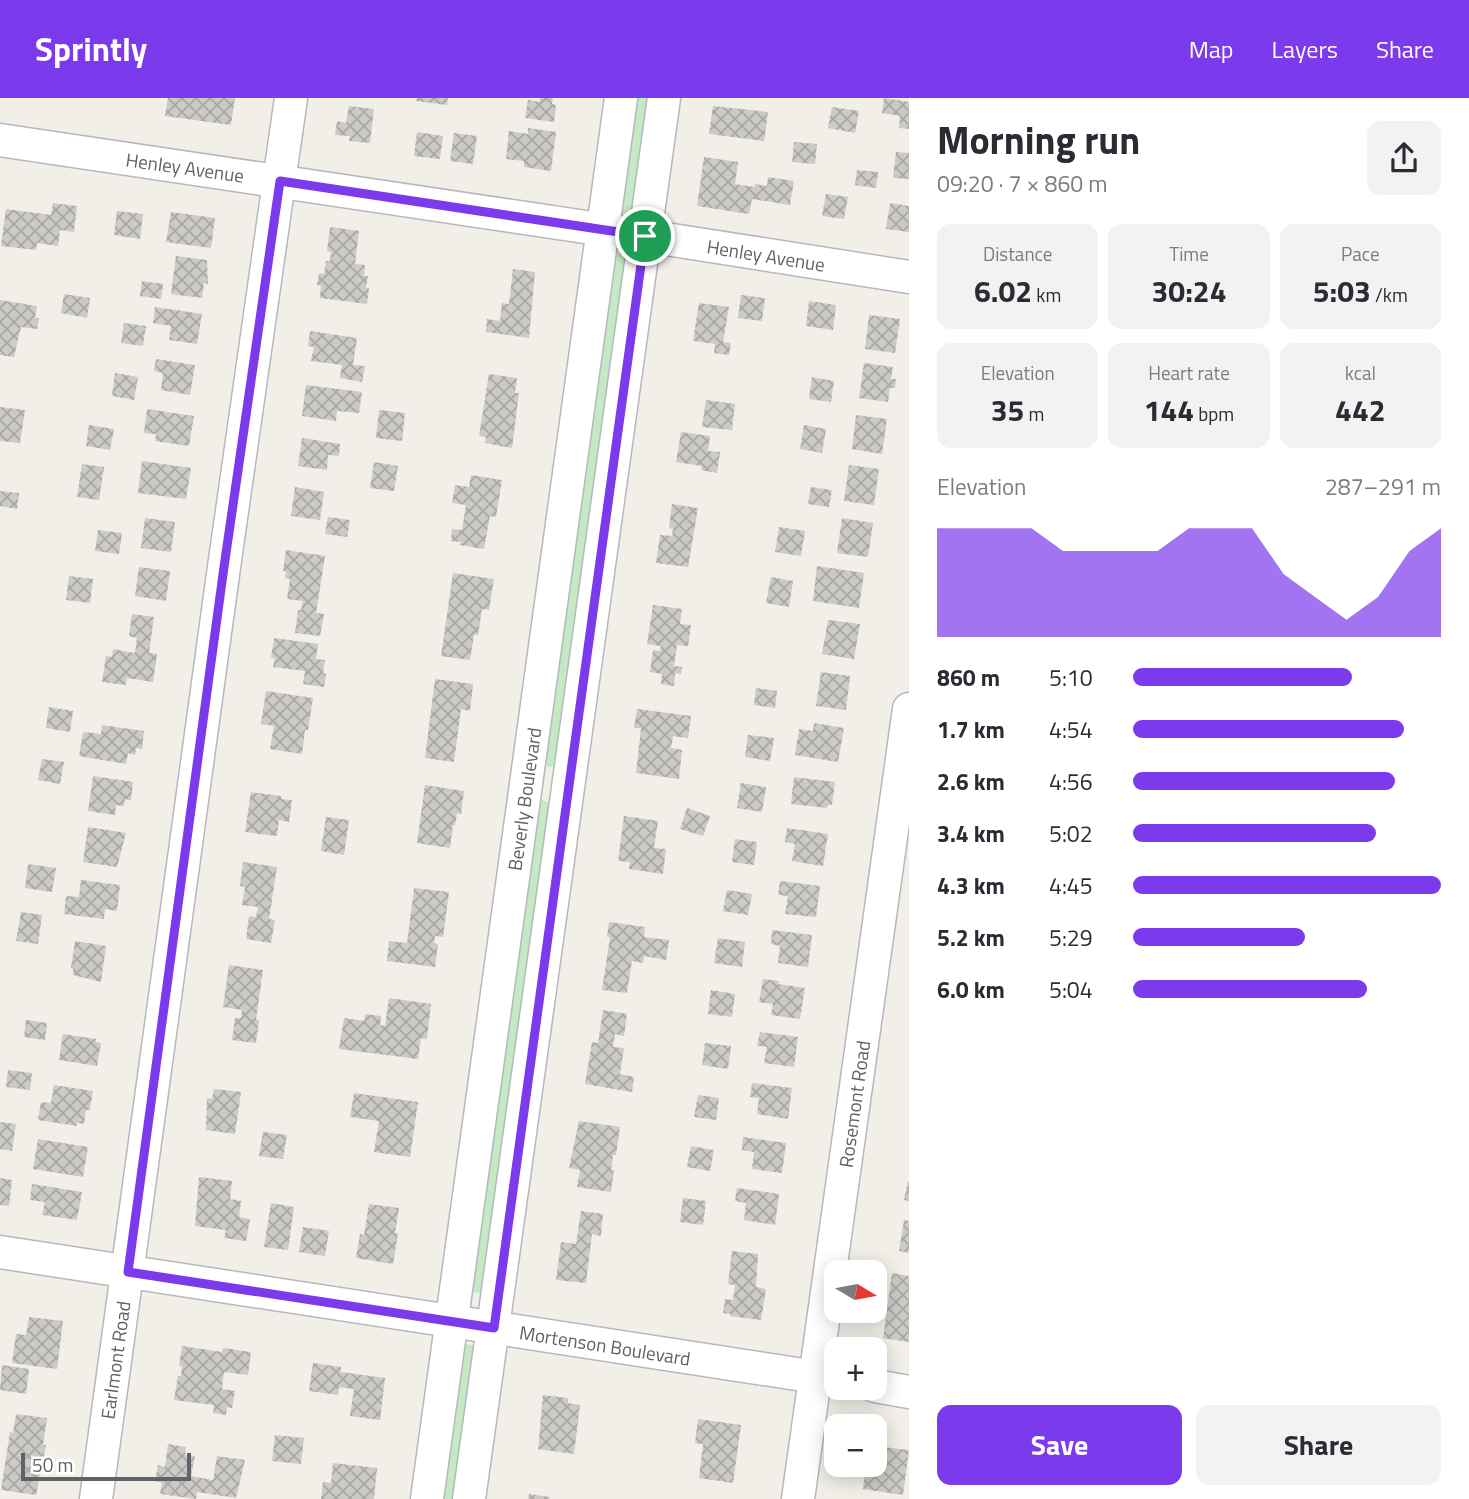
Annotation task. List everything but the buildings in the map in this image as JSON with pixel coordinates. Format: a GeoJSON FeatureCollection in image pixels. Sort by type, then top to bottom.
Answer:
{"type":"FeatureCollection","features":[{"type":"Feature","properties":{"kind":"street","name":"Earlmont Road"},"geometry":{"type":"LineString","coordinates":[[96,1499],[291,98]]}},
{"type":"Feature","properties":{"kind":"street","name":"Beverly Boulevard"},"geometry":{"type":"LineString","coordinates":[[426,1499],[621,98]]}},
{"type":"Feature","properties":{"kind":"street"},"geometry":{"type":"LineString","coordinates":[[469,1499],[664,98]]}},
{"type":"Feature","properties":{"kind":"street","name":"Henley Avenue"},"geometry":{"type":"LineString","coordinates":[[0,140],[909,277]]}},
{"type":"Feature","properties":{"kind":"street","name":"Rosemont Road"},"geometry":{"type":"LineString","coordinates":[[831,1337],[909,709]]}},
{"type":"Feature","properties":{"kind":"street"},"geometry":{"type":"LineString","coordinates":[[527,777],[569,782]]}},
{"type":"Feature","properties":{"kind":"street","name":"Mortenson Boulevard"},"geometry":{"type":"LineString","coordinates":[[0,1252],[824,1378]]}},
{"type":"Feature","properties":{"kind":"street","name":"Rosemont Road"},"geometry":{"type":"LineString","coordinates":[[798,1499],[824,1387]]}},
{"type":"Feature","properties":{"kind":"street"},"geometry":{"type":"LineString","coordinates":[[887,1388],[909,1392]]}},
{"type":"Feature","properties":{"kind":"green space"},"geometry":{"type":"Polygon","coordinates":[[[630,98],[654,98],[636,213],[626,217],[620,213],[630,98]]]}},
{"type":"Feature","properties":{"kind":"green space"},"geometry":{"type":"Polygon","coordinates":[[[620,252],[630,258],[557,766],[548,767],[543,762],[610,257],[620,252]]]}},
{"type":"Feature","properties":{"kind":"green space"},"geometry":{"type":"Polygon","coordinates":[[[538,801],[554,805],[482,1294],[470,1291],[538,801]]]}},
{"type":"Feature","properties":{"kind":"green space"},"geometry":{"type":"Polygon","coordinates":[[[461,1346],[475,1346],[459,1499],[437,1499],[461,1346]]]}},
{"type":"Feature","properties":{"kind":"route"},"geometry":{"type":"LineString","coordinates":[[280,181],[645,236],[494,1328],[128,1272],[224,567],[280,181]]}}]}
